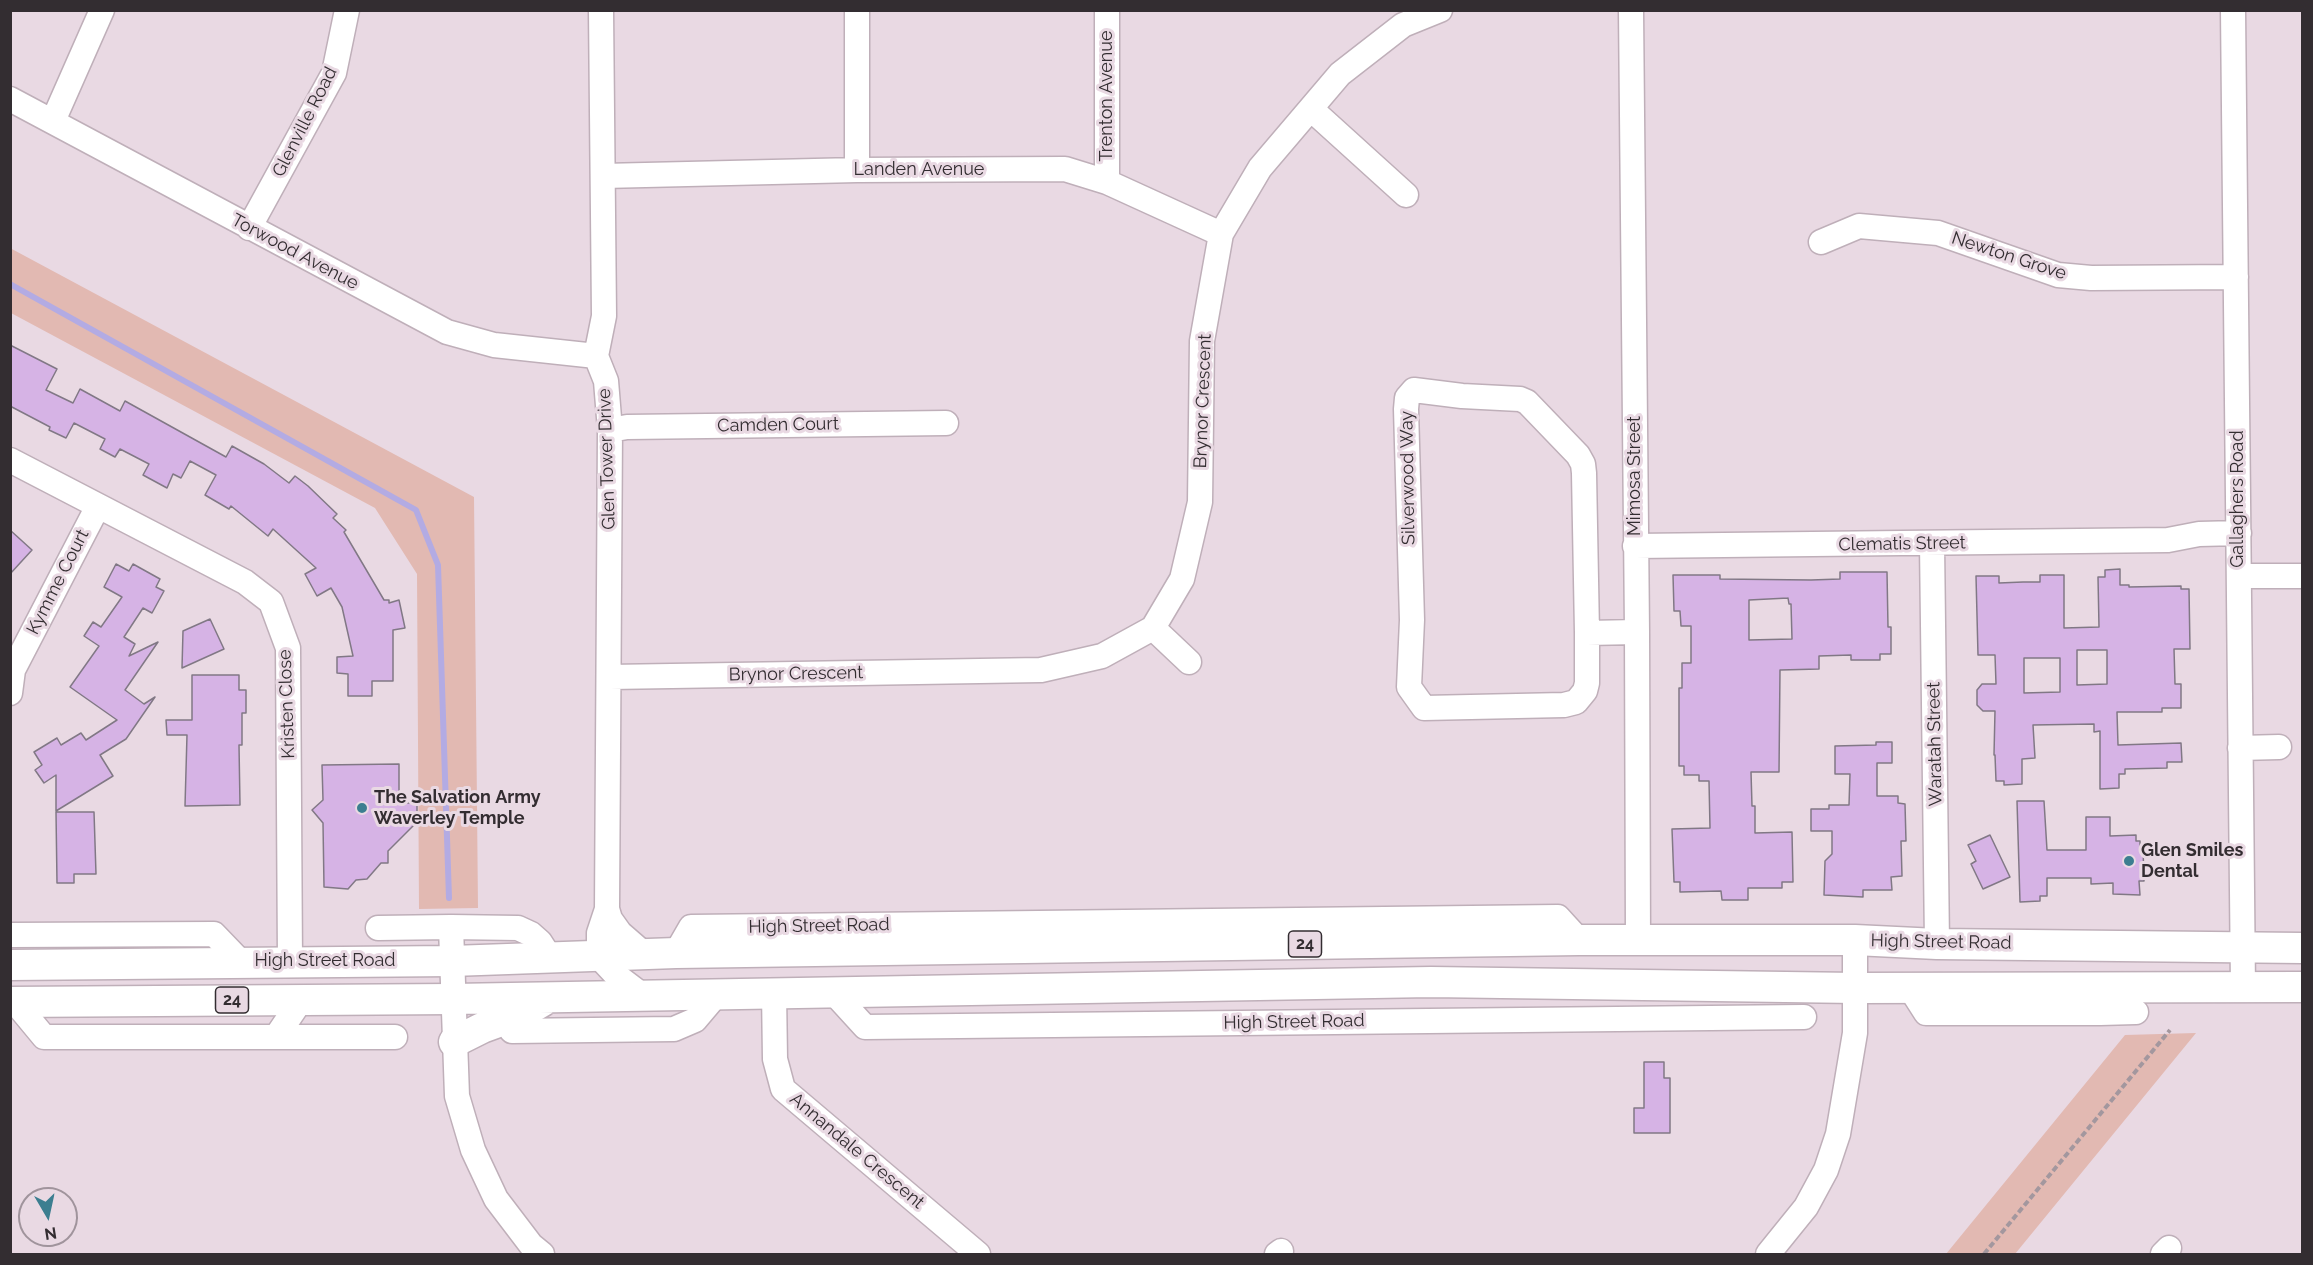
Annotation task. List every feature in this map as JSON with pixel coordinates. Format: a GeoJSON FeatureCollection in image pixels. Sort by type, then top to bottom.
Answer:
{"type":"FeatureCollection","features":[{"type":"Feature","properties":{"kind":"main road","name":"High Street Road"},"geometry":{"type":"LineString","coordinates":[[10,965],[452,961],[676,952],[1579,940],[1855,940],[1937,944],[2302,948]]}},
{"type":"Feature","properties":{"kind":"main road"},"geometry":{"type":"LineString","coordinates":[[1775,940],[1780,987]]}},
{"type":"Feature","properties":{"kind":"main road","name":"24"},"geometry":{"type":"LineString","coordinates":[[13,1002],[453,999],[1431,982],[1910,988],[2104,1000],[2243,987],[2302,987]]}},
{"type":"Feature","properties":{"kind":"main road"},"geometry":{"type":"LineString","coordinates":[[454,1042],[555,997]]}},
{"type":"Feature","properties":{"kind":"street"},"geometry":{"type":"LineString","coordinates":[[53,121],[102,10]]}},
{"type":"Feature","properties":{"kind":"street","name":"Glenville Road"},"geometry":{"type":"LineString","coordinates":[[249,228],[334,72],[347,10]]}},
{"type":"Feature","properties":{"kind":"street","name":"Glen Tower Drive"},"geometry":{"type":"LineString","coordinates":[[601,10],[603,316],[596,356],[606,381],[610,430],[607,909],[599,933],[601,954]]}},
{"type":"Feature","properties":{"kind":"street"},"geometry":{"type":"LineString","coordinates":[[856,10],[857,170]]}},
{"type":"Feature","properties":{"kind":"street","name":"Trenton Avenue"},"geometry":{"type":"LineString","coordinates":[[1107,10],[1107,182]]}},
{"type":"Feature","properties":{"kind":"street","name":"Brynor Crescent"},"geometry":{"type":"LineString","coordinates":[[610,677],[1041,670],[1102,656],[1153,628],[1182,579],[1200,502],[1202,341],[1221,234],[1260,168],[1340,74],[1400,18],[1440,10]]}},
{"type":"Feature","properties":{"kind":"street","name":"Mimosa Street"},"geometry":{"type":"LineString","coordinates":[[1631,10],[1638,941]]}},
{"type":"Feature","properties":{"kind":"street","name":"Gallaghers Road"},"geometry":{"type":"LineString","coordinates":[[2234,10],[2243,987]]}},
{"type":"Feature","properties":{"kind":"street","name":"Torwood Avenue"},"geometry":{"type":"LineString","coordinates":[[10,99],[447,332],[494,345],[596,356]]}},
{"type":"Feature","properties":{"kind":"street"},"geometry":{"type":"LineString","coordinates":[[1311,108],[1406,195]]}},
{"type":"Feature","properties":{"kind":"street","name":"Landen Avenue"},"geometry":{"type":"LineString","coordinates":[[603,176],[857,170],[1065,169],[1107,182],[1221,234]]}},
{"type":"Feature","properties":{"kind":"street","name":"Newton Grove"},"geometry":{"type":"LineString","coordinates":[[1821,242],[1858,226],[1938,233],[2058,275],[2091,278],[2236,277]]}},
{"type":"Feature","properties":{"kind":"street","name":"Silverwood Way"},"geometry":{"type":"LineString","coordinates":[[1414,390],[1462,396],[1520,399],[1527,402],[1578,455],[1583,464],[1584,473],[1587,633],[1587,683],[1585,692],[1575,702],[1564,705],[1424,708],[1409,687],[1412,620],[1406,409],[1407,398],[1414,390]]}},
{"type":"Feature","properties":{"kind":"street","name":"Camden Court"},"geometry":{"type":"LineString","coordinates":[[610,430],[627,427],[946,423]]}},
{"type":"Feature","properties":{"kind":"street","name":"Kristen Close"},"geometry":{"type":"LineString","coordinates":[[10,460],[245,582],[271,602],[288,648],[290,962]]}},
{"type":"Feature","properties":{"kind":"street","name":"Kymme Court"},"geometry":{"type":"LineString","coordinates":[[10,693],[13,670],[98,506]]}},
{"type":"Feature","properties":{"kind":"street","name":"Clematis Street"},"geometry":{"type":"LineString","coordinates":[[1635,546],[2168,540],[2199,546],[2239,539]]}},
{"type":"Feature","properties":{"kind":"street","name":"Waratah Street"},"geometry":{"type":"LineString","coordinates":[[1932,544],[1937,944]]}},
{"type":"Feature","properties":{"kind":"street"},"geometry":{"type":"LineString","coordinates":[[2239,576],[2302,576]]}},
{"type":"Feature","properties":{"kind":"street"},"geometry":{"type":"LineString","coordinates":[[1153,628],[1190,662]]}},
{"type":"Feature","properties":{"kind":"street"},"geometry":{"type":"LineString","coordinates":[[1587,633],[1637,632]]}},
{"type":"Feature","properties":{"kind":"street"},"geometry":{"type":"LineString","coordinates":[[2240,748],[2279,747]]}},
{"type":"Feature","properties":{"kind":"street"},"geometry":{"type":"LineString","coordinates":[[607,909],[610,919],[620,933],[643,953]]}},
{"type":"Feature","properties":{"kind":"street"},"geometry":{"type":"LineString","coordinates":[[451,927],[457,1096],[472,1150],[496,1199],[531,1245],[542,1254]]}},
{"type":"Feature","properties":{"kind":"street"},"geometry":{"type":"LineString","coordinates":[[378,928],[518,928],[531,934],[540,942],[549,956]]}},
{"type":"Feature","properties":{"kind":"street"},"geometry":{"type":"LineString","coordinates":[[10,935],[214,934],[241,962]]}},
{"type":"Feature","properties":{"kind":"street"},"geometry":{"type":"LineString","coordinates":[[1768,1254],[1806,1207],[1826,1170],[1838,1134],[1855,1033],[1855,940]]}},
{"type":"Feature","properties":{"kind":"street"},"geometry":{"type":"LineString","coordinates":[[601,954],[612,971],[642,995]]}},
{"type":"Feature","properties":{"kind":"street"},"geometry":{"type":"LineString","coordinates":[[1771,1017],[1780,987]]}},
{"type":"Feature","properties":{"kind":"street","name":"Annandale Crescent"},"geometry":{"type":"LineString","coordinates":[[774,992],[775,1059],[783,1089],[978,1254]]}},
{"type":"Feature","properties":{"kind":"street","name":"High Street Road"},"geometry":{"type":"LineString","coordinates":[[833,992],[864,1027],[1804,1017]]}},
{"type":"Feature","properties":{"kind":"street"},"geometry":{"type":"LineString","coordinates":[[512,1031],[674,1029],[695,1020],[717,994]]}},
{"type":"Feature","properties":{"kind":"street"},"geometry":{"type":"LineString","coordinates":[[555,997],[558,1030]]}},
{"type":"Feature","properties":{"kind":"street"},"geometry":{"type":"LineString","coordinates":[[276,1037],[301,1000]]}},
{"type":"Feature","properties":{"kind":"street"},"geometry":{"type":"LineString","coordinates":[[2104,1000],[2136,1012]]}},
{"type":"Feature","properties":{"kind":"street"},"geometry":{"type":"LineString","coordinates":[[13,1002],[44,1037],[395,1037]]}},
{"type":"Feature","properties":{"kind":"path"},"geometry":{"type":"LineString","coordinates":[[1983,1254],[2170,1030]]}},
{"type":"Feature","properties":{"kind":"shaded area"},"geometry":{"type":"Polygon","coordinates":[[[10,248],[474,497],[478,908],[419,909],[417,574],[375,508],[11,313],[10,248]]]}},
{"type":"Feature","properties":{"kind":"shaded area"},"geometry":{"type":"Polygon","coordinates":[[[2196,1033],[2015,1254],[1946,1254],[2125,1035],[2196,1033]]]}},
{"type":"Feature","properties":{"kind":"building"},"geometry":{"type":"Polygon","coordinates":[[[10,345],[57,369],[46,390],[73,403],[80,389],[120,411],[125,401],[226,457],[232,446],[264,464],[289,483],[295,476],[308,486],[337,514],[333,518],[346,530],[344,532],[384,600],[389,600],[389,603],[399,600],[405,628],[393,630],[393,681],[372,681],[372,696],[348,696],[348,674],[337,673],[337,657],[353,656],[342,607],[331,588],[317,596],[305,574],[316,568],[273,529],[268,536],[231,506],[229,509],[205,495],[216,475],[190,461],[181,478],[173,474],[167,488],[143,475],[149,464],[120,449],[115,457],[100,449],[105,439],[74,423],[66,438],[10,406],[10,345]]]}},
{"type":"Feature","properties":{"kind":"building"},"geometry":{"type":"Polygon","coordinates":[[[10,530],[32,550],[10,574],[10,530]]]}},
{"type":"Feature","properties":{"kind":"building"},"geometry":{"type":"Polygon","coordinates":[[[116,564],[129,571],[133,564],[160,579],[156,587],[164,591],[152,613],[143,608],[124,637],[135,644],[129,656],[158,642],[125,690],[144,704],[155,697],[126,739],[100,755],[113,776],[56,811],[56,775],[44,783],[35,770],[42,765],[34,752],[57,738],[61,745],[81,733],[86,740],[117,720],[70,687],[99,646],[84,636],[93,622],[101,627],[122,597],[104,587],[116,564]]]}},
{"type":"Feature","properties":{"kind":"building"},"geometry":{"type":"Polygon","coordinates":[[[2120,569],[2120,585],[2129,585],[2129,587],[2181,586],[2181,589],[2189,589],[2190,649],[2174,649],[2175,684],[2181,684],[2181,708],[2162,708],[2162,712],[2117,712],[2118,745],[2181,743],[2182,762],[2167,762],[2167,768],[2125,769],[2125,774],[2119,774],[2119,788],[2100,789],[2100,731],[2094,732],[2094,724],[2033,725],[2035,758],[2022,759],[2022,784],[2004,785],[2004,781],[1996,781],[1995,711],[1983,711],[1977,705],[1977,690],[1982,684],[1996,684],[1995,655],[1978,655],[1976,576],[1999,576],[1999,583],[2040,582],[2040,575],[2064,575],[2064,628],[2099,627],[2098,577],[2105,577],[2105,570],[2120,569]],[[2077,650],[2077,685],[2107,684],[2107,650],[2077,650]],[[2024,658],[2024,693],[2060,692],[2060,658],[2024,658]]]}},
{"type":"Feature","properties":{"kind":"building"},"geometry":{"type":"Polygon","coordinates":[[[1840,572],[1887,572],[1891,654],[1880,654],[1880,660],[1851,660],[1851,655],[1819,656],[1819,669],[1780,670],[1779,772],[1751,772],[1752,806],[1755,806],[1755,833],[1792,832],[1793,882],[1782,882],[1782,888],[1748,888],[1748,900],[1722,900],[1721,891],[1680,892],[1680,882],[1674,882],[1672,829],[1710,828],[1709,781],[1699,781],[1699,775],[1684,775],[1684,766],[1679,766],[1679,688],[1682,688],[1682,663],[1691,663],[1691,626],[1681,626],[1680,611],[1674,611],[1673,575],[1720,575],[1720,579],[1840,579],[1840,572]],[[1788,598],[1749,600],[1749,640],[1792,639],[1791,604],[1788,598]]]}},
{"type":"Feature","properties":{"kind":"building"},"geometry":{"type":"Polygon","coordinates":[[[210,619],[224,649],[182,668],[183,631],[210,619]]]}},
{"type":"Feature","properties":{"kind":"building"},"geometry":{"type":"Polygon","coordinates":[[[192,675],[239,675],[239,690],[246,690],[246,713],[242,713],[242,745],[239,745],[240,805],[185,806],[187,735],[167,735],[166,720],[192,720],[192,675]]]}},
{"type":"Feature","properties":{"kind":"building"},"geometry":{"type":"Polygon","coordinates":[[[1876,742],[1892,742],[1892,763],[1877,763],[1877,796],[1898,796],[1898,803],[1905,804],[1906,841],[1901,841],[1902,876],[1891,877],[1892,890],[1863,890],[1863,897],[1824,895],[1825,861],[1832,854],[1832,831],[1811,831],[1811,809],[1829,809],[1829,805],[1849,805],[1850,774],[1835,774],[1835,746],[1876,745],[1876,742]]]}},
{"type":"Feature","properties":{"kind":"building"},"geometry":{"type":"Polygon","coordinates":[[[399,764],[399,803],[417,803],[417,822],[388,851],[388,863],[381,863],[367,879],[356,880],[348,889],[324,887],[323,823],[312,810],[323,800],[322,765],[399,764]]]}},
{"type":"Feature","properties":{"kind":"building"},"geometry":{"type":"Polygon","coordinates":[[[2017,801],[2044,801],[2047,850],[2086,850],[2086,817],[2110,817],[2110,836],[2136,835],[2136,841],[2140,841],[2140,847],[2143,847],[2144,881],[2139,881],[2140,895],[2113,894],[2113,883],[2091,884],[2091,878],[2047,878],[2047,896],[2040,896],[2040,901],[2020,902],[2017,801]]]}},
{"type":"Feature","properties":{"kind":"building"},"geometry":{"type":"Polygon","coordinates":[[[56,812],[94,812],[96,874],[74,874],[74,883],[57,883],[56,812]]]}},
{"type":"Feature","properties":{"kind":"building"},"geometry":{"type":"Polygon","coordinates":[[[1990,835],[2010,877],[1983,889],[1971,864],[1976,861],[1968,845],[1990,835]]]}},
{"type":"Feature","properties":{"kind":"building"},"geometry":{"type":"Polygon","coordinates":[[[1644,1062],[1664,1062],[1664,1078],[1670,1078],[1670,1133],[1634,1133],[1634,1108],[1644,1108],[1644,1062]]]}},
{"type":"Feature","properties":{"kind":"waterway"},"geometry":{"type":"LineString","coordinates":[[10,284],[416,510],[438,565],[449,898]]}},
{"type":"Feature","properties":{"kind":"place","name":"The Salvation Army Waverley Temple"},"geometry":{"type":"Point","coordinates":[362,808]}},
{"type":"Feature","properties":{"kind":"place","name":"Glen Smiles Dental"},"geometry":{"type":"Point","coordinates":[2129,861]}}]}
